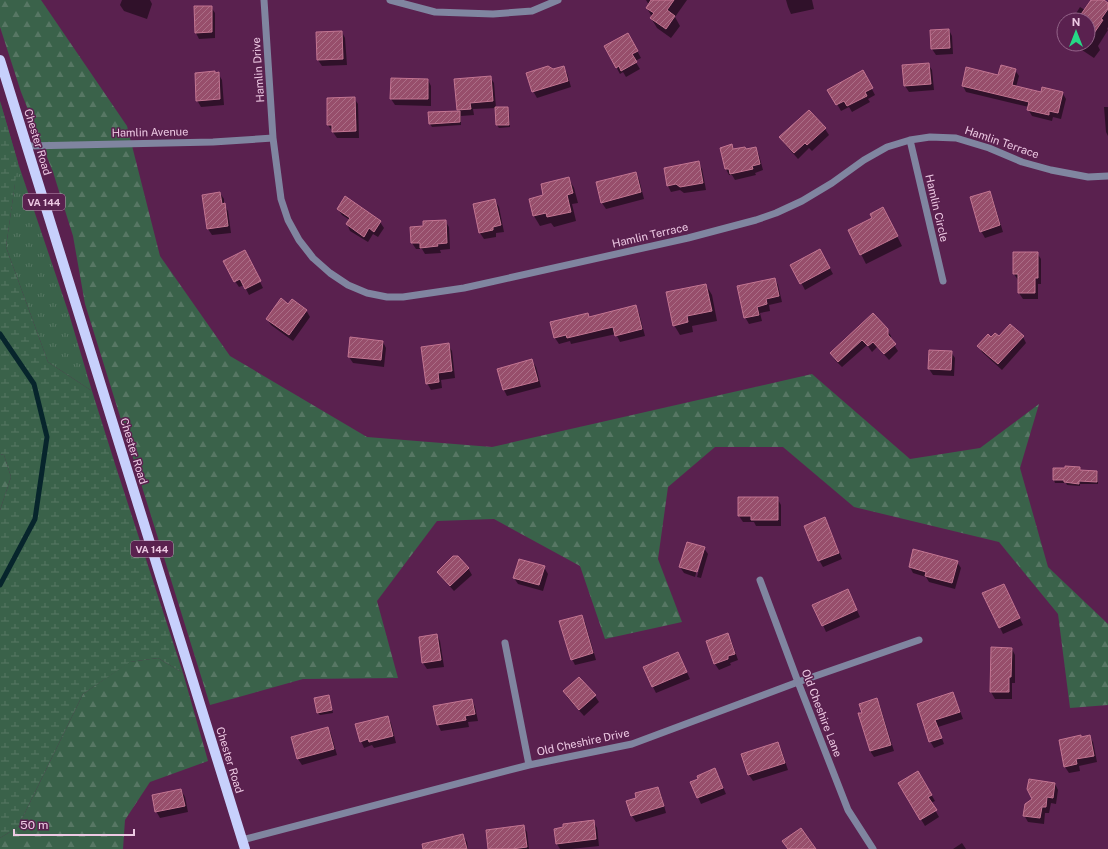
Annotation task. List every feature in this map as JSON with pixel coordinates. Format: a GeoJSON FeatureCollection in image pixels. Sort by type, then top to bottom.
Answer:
{"type":"FeatureCollection","features":[{"type":"Feature","properties":{"kind":"main road","name":"Chester Road"},"geometry":{"type":"LineString","coordinates":[[0,60],[244,845]]}},
{"type":"Feature","properties":{"kind":"street","name":"Hamlin Drive"},"geometry":{"type":"LineString","coordinates":[[264,0],[273,138]]}},
{"type":"Feature","properties":{"kind":"street"},"geometry":{"type":"LineString","coordinates":[[390,0],[435,12],[493,14],[532,11],[558,0]]}},
{"type":"Feature","properties":{"kind":"street","name":"Hamlin Terrace"},"geometry":{"type":"LineString","coordinates":[[273,138],[281,199],[288,220],[299,240],[313,258],[330,273],[348,285],[367,293],[387,297],[403,297],[464,288],[688,238],[756,220],[802,201],[832,183],[864,160],[887,147],[910,140],[930,137],[956,138],[989,148],[1022,162],[1051,170],[1088,177],[1108,176]]}},
{"type":"Feature","properties":{"kind":"street","name":"Hamlin Avenue"},"geometry":{"type":"LineString","coordinates":[[27,146],[213,142],[273,138]]}},
{"type":"Feature","properties":{"kind":"street","name":"Hamlin Circle"},"geometry":{"type":"LineString","coordinates":[[910,140],[943,281]]}},
{"type":"Feature","properties":{"kind":"street","name":"Old Cheshire Lane"},"geometry":{"type":"LineString","coordinates":[[760,580],[848,810],[873,849]]}},
{"type":"Feature","properties":{"kind":"street","name":"Old Cheshire Drive"},"geometry":{"type":"LineString","coordinates":[[244,845],[529,765],[632,744],[798,682],[919,640]]}},
{"type":"Feature","properties":{"kind":"street"},"geometry":{"type":"LineString","coordinates":[[505,642],[529,765]]}},
{"type":"Feature","properties":{"kind":"green space"},"geometry":{"type":"Polygon","coordinates":[[[0,0],[41,0],[127,126],[160,256],[230,356],[367,437],[492,447],[812,374],[910,459],[980,448],[1039,404],[1020,468],[1048,567],[1108,624],[1108,705],[1070,708],[1058,614],[999,542],[854,507],[783,447],[715,447],[668,487],[658,559],[682,622],[605,639],[580,566],[494,519],[437,521],[377,601],[398,678],[303,679],[210,705],[85,304],[73,236],[53,172],[21,92],[0,27],[0,0]]]}},
{"type":"Feature","properties":{"kind":"green space"},"geometry":{"type":"Polygon","coordinates":[[[0,101],[18,163],[69,314],[92,391],[48,362],[6,247],[15,183],[0,101]]]}},
{"type":"Feature","properties":{"kind":"green space"},"geometry":{"type":"Polygon","coordinates":[[[0,101],[18,163],[6,247],[48,362],[92,391],[183,673],[158,658],[130,662],[83,694],[18,827],[0,838],[0,510],[11,477],[4,455],[0,454],[0,101]]]}},
{"type":"Feature","properties":{"kind":"green space"},"geometry":{"type":"Polygon","coordinates":[[[0,454],[4,455],[11,477],[0,510],[0,454]]]}},
{"type":"Feature","properties":{"kind":"green space"},"geometry":{"type":"Polygon","coordinates":[[[158,658],[183,673],[208,761],[150,782],[125,820],[123,849],[0,849],[0,838],[18,827],[83,694],[129,662],[158,658]]]}},
{"type":"Feature","properties":{"kind":"building"},"geometry":{"type":"Polygon","coordinates":[[[651,0],[674,0],[667,10],[675,16],[666,29],[650,18],[654,13],[646,8],[651,0]]]}},
{"type":"Feature","properties":{"kind":"building"},"geometry":{"type":"Polygon","coordinates":[[[1091,0],[1104,0],[1108,3],[1108,9],[1096,30],[1096,12],[1083,12],[1091,0]]]}},
{"type":"Feature","properties":{"kind":"building"},"geometry":{"type":"Polygon","coordinates":[[[194,6],[212,6],[212,32],[195,33],[194,6]]]}},
{"type":"Feature","properties":{"kind":"building"},"geometry":{"type":"Polygon","coordinates":[[[949,29],[950,48],[931,49],[930,30],[949,29]]]}},
{"type":"Feature","properties":{"kind":"building"},"geometry":{"type":"Polygon","coordinates":[[[342,31],[343,59],[317,60],[316,32],[342,31]]]}},
{"type":"Feature","properties":{"kind":"building"},"geometry":{"type":"Polygon","coordinates":[[[628,33],[638,51],[632,54],[637,62],[621,71],[619,66],[616,68],[604,46],[628,33]]]}},
{"type":"Feature","properties":{"kind":"building"},"geometry":{"type":"Polygon","coordinates":[[[929,63],[931,84],[904,86],[902,65],[929,63]]]}},
{"type":"Feature","properties":{"kind":"building"},"geometry":{"type":"Polygon","coordinates":[[[1001,65],[1016,69],[1012,85],[1041,92],[1042,87],[1063,92],[1058,113],[1049,111],[1049,115],[1027,110],[1029,102],[962,86],[966,67],[998,75],[1001,65]]]}},
{"type":"Feature","properties":{"kind":"building"},"geometry":{"type":"Polygon","coordinates":[[[548,66],[553,69],[564,66],[568,81],[532,92],[526,73],[548,66]]]}},
{"type":"Feature","properties":{"kind":"building"},"geometry":{"type":"Polygon","coordinates":[[[863,70],[873,88],[865,92],[867,96],[847,106],[844,101],[836,105],[827,90],[863,70]]]}},
{"type":"Feature","properties":{"kind":"building"},"geometry":{"type":"Polygon","coordinates":[[[215,71],[215,73],[219,72],[220,99],[196,101],[195,73],[215,71]]]}},
{"type":"Feature","properties":{"kind":"building"},"geometry":{"type":"Polygon","coordinates":[[[491,76],[493,101],[470,103],[471,109],[457,110],[454,79],[491,76]]]}},
{"type":"Feature","properties":{"kind":"building"},"geometry":{"type":"Polygon","coordinates":[[[391,78],[428,79],[428,99],[390,99],[391,78]]]}},
{"type":"Feature","properties":{"kind":"building"},"geometry":{"type":"Polygon","coordinates":[[[355,97],[356,131],[332,132],[332,125],[327,125],[327,98],[355,97]]]}},
{"type":"Feature","properties":{"kind":"building"},"geometry":{"type":"Polygon","coordinates":[[[495,107],[508,107],[509,125],[496,125],[495,107]]]}},
{"type":"Feature","properties":{"kind":"building"},"geometry":{"type":"Polygon","coordinates":[[[809,110],[826,128],[807,145],[805,143],[794,153],[779,137],[809,110]]]}},
{"type":"Feature","properties":{"kind":"building"},"geometry":{"type":"Polygon","coordinates":[[[460,111],[460,122],[429,124],[428,112],[460,111]]]}},
{"type":"Feature","properties":{"kind":"building"},"geometry":{"type":"Polygon","coordinates":[[[732,144],[733,149],[756,147],[760,164],[752,166],[753,169],[730,174],[729,169],[725,169],[720,148],[732,144]]]}},
{"type":"Feature","properties":{"kind":"building"},"geometry":{"type":"Polygon","coordinates":[[[699,161],[703,183],[680,187],[676,184],[667,186],[664,168],[699,161]]]}},
{"type":"Feature","properties":{"kind":"building"},"geometry":{"type":"Polygon","coordinates":[[[636,172],[641,192],[601,203],[596,182],[636,172]]]}},
{"type":"Feature","properties":{"kind":"building"},"geometry":{"type":"Polygon","coordinates":[[[569,177],[573,193],[567,195],[571,212],[547,217],[546,213],[533,216],[529,199],[543,195],[541,184],[569,177]]]}},
{"type":"Feature","properties":{"kind":"building"},"geometry":{"type":"Polygon","coordinates":[[[990,191],[1000,225],[980,232],[970,197],[990,191]]]}},
{"type":"Feature","properties":{"kind":"building"},"geometry":{"type":"Polygon","coordinates":[[[220,192],[222,204],[225,203],[228,226],[207,229],[202,195],[220,192]]]}},
{"type":"Feature","properties":{"kind":"building"},"geometry":{"type":"Polygon","coordinates":[[[345,196],[381,221],[374,232],[369,228],[364,237],[346,224],[350,218],[337,209],[345,196]]]}},
{"type":"Feature","properties":{"kind":"building"},"geometry":{"type":"Polygon","coordinates":[[[495,199],[501,225],[493,227],[493,230],[479,233],[473,204],[495,199]]]}},
{"type":"Feature","properties":{"kind":"building"},"geometry":{"type":"Polygon","coordinates":[[[883,207],[898,236],[860,255],[848,230],[872,218],[870,214],[883,207]]]}},
{"type":"Feature","properties":{"kind":"building"},"geometry":{"type":"Polygon","coordinates":[[[446,220],[447,243],[437,244],[438,246],[420,248],[420,243],[411,243],[410,227],[423,226],[423,221],[446,220]]]}},
{"type":"Feature","properties":{"kind":"building"},"geometry":{"type":"Polygon","coordinates":[[[820,249],[830,268],[800,284],[790,265],[820,249]]]}},
{"type":"Feature","properties":{"kind":"building"},"geometry":{"type":"Polygon","coordinates":[[[245,250],[261,281],[245,289],[240,279],[234,282],[223,261],[245,250]]]}},
{"type":"Feature","properties":{"kind":"building"},"geometry":{"type":"Polygon","coordinates":[[[1013,252],[1038,252],[1038,278],[1035,278],[1035,293],[1018,293],[1018,274],[1013,274],[1013,252]]]}},
{"type":"Feature","properties":{"kind":"building"},"geometry":{"type":"Polygon","coordinates":[[[775,278],[779,296],[766,299],[767,304],[757,307],[759,315],[744,318],[737,286],[775,278]]]}},
{"type":"Feature","properties":{"kind":"building"},"geometry":{"type":"Polygon","coordinates":[[[706,284],[712,311],[687,316],[688,322],[673,326],[666,292],[706,284]]]}},
{"type":"Feature","properties":{"kind":"building"},"geometry":{"type":"Polygon","coordinates":[[[281,298],[288,304],[292,299],[307,310],[289,335],[266,319],[281,298]]]}},
{"type":"Feature","properties":{"kind":"building"},"geometry":{"type":"Polygon","coordinates":[[[636,305],[642,329],[615,336],[613,327],[567,338],[566,335],[554,338],[550,322],[588,313],[589,317],[636,305]]]}},
{"type":"Feature","properties":{"kind":"building"},"geometry":{"type":"Polygon","coordinates":[[[873,313],[888,329],[888,335],[896,344],[884,354],[873,342],[868,346],[862,340],[838,362],[830,353],[873,313]]]}},
{"type":"Feature","properties":{"kind":"building"},"geometry":{"type":"Polygon","coordinates":[[[1010,324],[1024,336],[998,364],[977,346],[988,334],[991,337],[995,333],[999,336],[1010,324]]]}},
{"type":"Feature","properties":{"kind":"building"},"geometry":{"type":"Polygon","coordinates":[[[350,337],[383,341],[381,360],[348,357],[350,337]]]}},
{"type":"Feature","properties":{"kind":"building"},"geometry":{"type":"Polygon","coordinates":[[[449,343],[452,371],[438,373],[439,382],[426,384],[421,347],[449,343]]]}},
{"type":"Feature","properties":{"kind":"building"},"geometry":{"type":"Polygon","coordinates":[[[929,350],[952,351],[951,370],[928,369],[929,350]]]}},
{"type":"Feature","properties":{"kind":"building"},"geometry":{"type":"Polygon","coordinates":[[[532,359],[538,381],[503,390],[497,369],[532,359]]]}},
{"type":"Feature","properties":{"kind":"building"},"geometry":{"type":"Polygon","coordinates":[[[1065,466],[1080,467],[1080,470],[1097,471],[1097,482],[1079,481],[1079,484],[1064,482],[1064,480],[1053,480],[1053,468],[1065,468],[1065,466]]]}},
{"type":"Feature","properties":{"kind":"building"},"geometry":{"type":"Polygon","coordinates":[[[738,497],[778,497],[778,520],[751,520],[751,516],[738,516],[738,497]]]}},
{"type":"Feature","properties":{"kind":"building"},"geometry":{"type":"Polygon","coordinates":[[[825,517],[839,553],[818,561],[804,526],[825,517]]]}},
{"type":"Feature","properties":{"kind":"building"},"geometry":{"type":"Polygon","coordinates":[[[687,542],[705,547],[697,572],[679,567],[687,542]]]}},
{"type":"Feature","properties":{"kind":"building"},"geometry":{"type":"Polygon","coordinates":[[[913,549],[958,561],[952,583],[925,576],[926,572],[909,567],[913,549]]]}},
{"type":"Feature","properties":{"kind":"building"},"geometry":{"type":"Polygon","coordinates":[[[453,556],[458,556],[469,568],[450,586],[437,572],[453,556]]]}},
{"type":"Feature","properties":{"kind":"building"},"geometry":{"type":"Polygon","coordinates":[[[519,559],[545,566],[539,585],[513,578],[519,559]]]}},
{"type":"Feature","properties":{"kind":"building"},"geometry":{"type":"Polygon","coordinates":[[[1004,584],[1020,618],[999,628],[982,593],[1004,584]]]}},
{"type":"Feature","properties":{"kind":"building"},"geometry":{"type":"Polygon","coordinates":[[[848,589],[857,610],[822,626],[812,605],[848,589]]]}},
{"type":"Feature","properties":{"kind":"building"},"geometry":{"type":"Polygon","coordinates":[[[582,615],[593,653],[571,660],[559,621],[582,615]]]}},
{"type":"Feature","properties":{"kind":"building"},"geometry":{"type":"Polygon","coordinates":[[[728,633],[735,654],[728,656],[728,659],[714,664],[706,641],[728,633]]]}},
{"type":"Feature","properties":{"kind":"building"},"geometry":{"type":"Polygon","coordinates":[[[437,634],[441,660],[422,663],[419,637],[437,634]]]}},
{"type":"Feature","properties":{"kind":"building"},"geometry":{"type":"Polygon","coordinates":[[[991,647],[1012,648],[1009,692],[990,692],[991,647]]]}},
{"type":"Feature","properties":{"kind":"building"},"geometry":{"type":"Polygon","coordinates":[[[678,652],[687,672],[652,687],[643,667],[678,652]]]}},
{"type":"Feature","properties":{"kind":"building"},"geometry":{"type":"Polygon","coordinates":[[[579,677],[596,695],[579,710],[563,691],[579,677]]]}},
{"type":"Feature","properties":{"kind":"building"},"geometry":{"type":"Polygon","coordinates":[[[953,692],[960,712],[935,720],[942,738],[929,742],[917,704],[953,692]]]}},
{"type":"Feature","properties":{"kind":"building"},"geometry":{"type":"Polygon","coordinates":[[[329,695],[332,710],[317,713],[314,698],[329,695]]]}},
{"type":"Feature","properties":{"kind":"building"},"geometry":{"type":"Polygon","coordinates":[[[877,698],[891,745],[870,751],[858,713],[862,713],[859,704],[877,698]]]}},
{"type":"Feature","properties":{"kind":"building"},"geometry":{"type":"Polygon","coordinates":[[[472,699],[475,714],[465,716],[466,720],[437,725],[433,706],[472,699]]]}},
{"type":"Feature","properties":{"kind":"building"},"geometry":{"type":"Polygon","coordinates":[[[388,716],[393,736],[369,742],[368,739],[360,742],[355,724],[388,716]]]}},
{"type":"Feature","properties":{"kind":"building"},"geometry":{"type":"Polygon","coordinates":[[[328,727],[334,749],[297,759],[291,737],[328,727]]]}},
{"type":"Feature","properties":{"kind":"building"},"geometry":{"type":"Polygon","coordinates":[[[1081,735],[1081,737],[1090,735],[1094,756],[1076,759],[1077,764],[1064,767],[1059,740],[1081,735]]]}},
{"type":"Feature","properties":{"kind":"building"},"geometry":{"type":"Polygon","coordinates":[[[778,742],[785,763],[748,775],[741,754],[778,742]]]}},
{"type":"Feature","properties":{"kind":"building"},"geometry":{"type":"Polygon","coordinates":[[[715,768],[723,788],[697,798],[690,782],[698,779],[697,776],[715,768]]]}},
{"type":"Feature","properties":{"kind":"building"},"geometry":{"type":"Polygon","coordinates":[[[918,771],[932,795],[928,797],[937,810],[920,820],[898,783],[918,771]]]}},
{"type":"Feature","properties":{"kind":"building"},"geometry":{"type":"Polygon","coordinates":[[[1029,779],[1055,783],[1053,798],[1047,797],[1046,807],[1042,807],[1040,818],[1023,816],[1025,804],[1032,799],[1027,789],[1029,779]]]}},
{"type":"Feature","properties":{"kind":"building"},"geometry":{"type":"Polygon","coordinates":[[[658,787],[664,806],[631,816],[626,801],[636,798],[635,793],[658,787]]]}},
{"type":"Feature","properties":{"kind":"building"},"geometry":{"type":"Polygon","coordinates":[[[181,789],[185,806],[155,812],[152,795],[181,789]]]}},
{"type":"Feature","properties":{"kind":"building"},"geometry":{"type":"Polygon","coordinates":[[[594,820],[596,839],[556,844],[554,829],[563,827],[563,824],[594,820]]]}},
{"type":"Feature","properties":{"kind":"building"},"geometry":{"type":"Polygon","coordinates":[[[524,825],[527,847],[512,849],[488,849],[486,830],[524,825]]]}},
{"type":"Feature","properties":{"kind":"building"},"geometry":{"type":"Polygon","coordinates":[[[801,828],[816,849],[788,849],[782,841],[801,828]]]}},
{"type":"Feature","properties":{"kind":"building"},"geometry":{"type":"Polygon","coordinates":[[[463,834],[467,849],[423,849],[422,844],[463,834]]]}},
{"type":"Feature","properties":{"kind":"waterway"},"geometry":{"type":"LineString","coordinates":[[0,334],[34,384],[47,437],[35,519],[0,585]]}}]}
